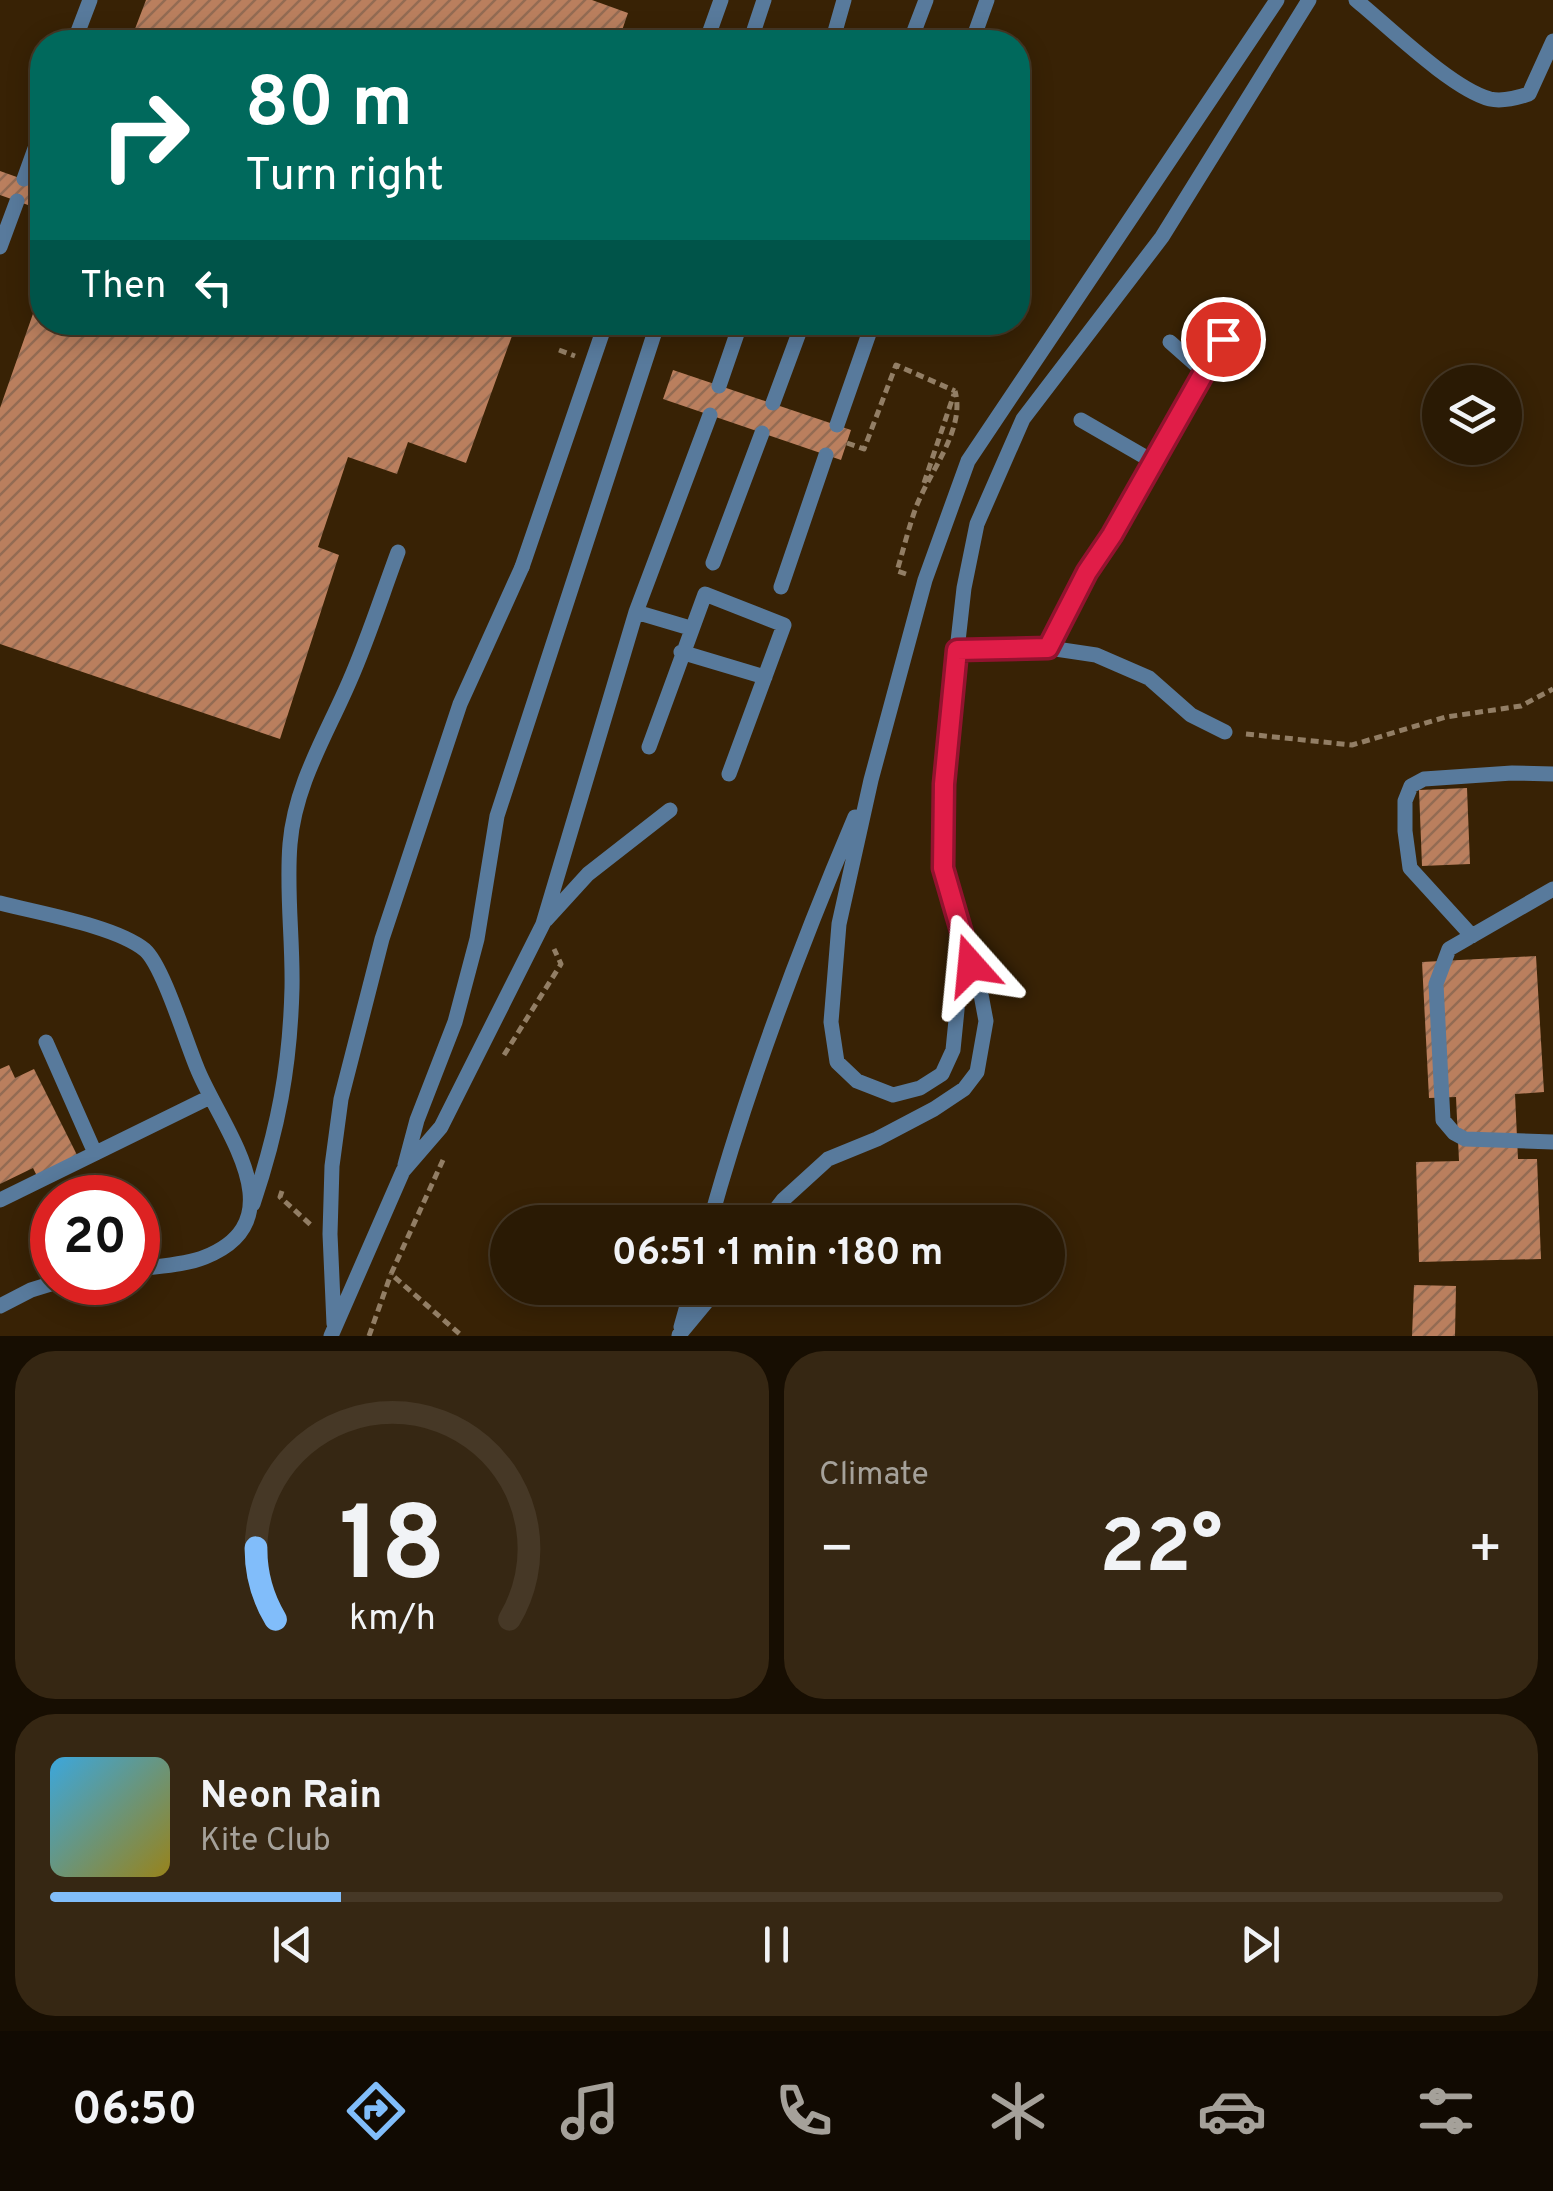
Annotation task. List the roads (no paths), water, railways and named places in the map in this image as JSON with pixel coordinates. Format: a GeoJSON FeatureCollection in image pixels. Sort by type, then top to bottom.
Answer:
{"type":"FeatureCollection","features":[{"type":"Feature","properties":{"kind":"lane"},"geometry":{"type":"LineString","coordinates":[[79,30],[90,0]]}},
{"type":"Feature","properties":{"kind":"lane"},"geometry":{"type":"LineString","coordinates":[[711,30],[722,0]]}},
{"type":"Feature","properties":{"kind":"lane"},"geometry":{"type":"LineString","coordinates":[[754,30],[764,0]]}},
{"type":"Feature","properties":{"kind":"lane"},"geometry":{"type":"LineString","coordinates":[[835,30],[844,0]]}},
{"type":"Feature","properties":{"kind":"lane"},"geometry":{"type":"LineString","coordinates":[[915,30],[926,0]]}},
{"type":"Feature","properties":{"kind":"lane"},"geometry":{"type":"LineString","coordinates":[[976,30],[987,0]]}},
{"type":"Feature","properties":{"kind":"lane"},"geometry":{"type":"LineString","coordinates":[[963,946],[953,1050],[942,1074],[920,1088],[892,1095],[857,1082],[836,1062],[831,1022],[839,924],[871,780],[925,580],[968,461],[1277,0]]}},
{"type":"Feature","properties":{"kind":"lane"},"geometry":{"type":"LineString","coordinates":[[778,1205],[828,1159],[934,1109],[964,1089],[977,1072],[986,1021],[943,868],[944,784],[957,650],[977,524],[1023,419],[1162,237],[1308,0]]}},
{"type":"Feature","properties":{"kind":"lane"},"geometry":{"type":"LineString","coordinates":[[1356,0],[1463,87],[1492,100],[1529,94],[1553,41]]}},
{"type":"Feature","properties":{"kind":"lane"},"geometry":{"type":"LineString","coordinates":[[24,179],[30,162]]}},
{"type":"Feature","properties":{"kind":"lane"},"geometry":{"type":"LineString","coordinates":[[0,247],[17,201]]}},
{"type":"Feature","properties":{"kind":"lane"},"geometry":{"type":"LineString","coordinates":[[332,1332],[332,1166],[341,1099],[382,939],[460,704],[522,566],[602,335]]}},
{"type":"Feature","properties":{"kind":"lane"},"geometry":{"type":"LineString","coordinates":[[332,1332],[403,1172],[417,1120],[455,1022],[476,939],[497,816],[654,335]]}},
{"type":"Feature","properties":{"kind":"lane"},"geometry":{"type":"LineString","coordinates":[[720,386],[737,335]]}},
{"type":"Feature","properties":{"kind":"lane"},"geometry":{"type":"LineString","coordinates":[[773,404],[799,335]]}},
{"type":"Feature","properties":{"kind":"lane"},"geometry":{"type":"LineString","coordinates":[[836,425],[868,335]]}},
{"type":"Feature","properties":{"kind":"lane"},"geometry":{"type":"LineString","coordinates":[[1048,648],[1087,572],[1223,339]]}},
{"type":"Feature","properties":{"kind":"lane"},"geometry":{"type":"LineString","coordinates":[[1170,342],[1204,372]]}},
{"type":"Feature","properties":{"kind":"lane"},"geometry":{"type":"LineString","coordinates":[[403,1172],[441,1127],[543,924],[636,612],[710,416]]}},
{"type":"Feature","properties":{"kind":"lane"},"geometry":{"type":"LineString","coordinates":[[1081,420],[1152,461]]}},
{"type":"Feature","properties":{"kind":"lane"},"geometry":{"type":"LineString","coordinates":[[713,562],[762,433]]}},
{"type":"Feature","properties":{"kind":"lane"},"geometry":{"type":"LineString","coordinates":[[781,587],[826,455]]}},
{"type":"Feature","properties":{"kind":"lane"},"geometry":{"type":"LineString","coordinates":[[160,1265],[204,1258],[230,1244],[245,1223],[252,1204],[274,1138],[286,1078],[292,988],[290,843],[298,802],[318,745],[350,682],[398,552]]}},
{"type":"Feature","properties":{"kind":"lane"},"geometry":{"type":"LineString","coordinates":[[649,747],[705,594],[784,625],[729,774]]}},
{"type":"Feature","properties":{"kind":"lane"},"geometry":{"type":"LineString","coordinates":[[636,612],[690,628]]}},
{"type":"Feature","properties":{"kind":"lane"},"geometry":{"type":"LineString","coordinates":[[957,650],[1048,648],[1096,654],[1150,678],[1191,715],[1224,732]]}},
{"type":"Feature","properties":{"kind":"lane"},"geometry":{"type":"LineString","coordinates":[[682,652],[765,678]]}},
{"type":"Feature","properties":{"kind":"lane"},"geometry":{"type":"LineString","coordinates":[[1472,936],[1410,868],[1405,801],[1411,786],[1424,778],[1512,772],[1553,774]]}},
{"type":"Feature","properties":{"kind":"lane"},"geometry":{"type":"LineString","coordinates":[[715,1205],[803,940],[871,780]]}},
{"type":"Feature","properties":{"kind":"lane"},"geometry":{"type":"LineString","coordinates":[[543,924],[588,874],[670,810]]}},
{"type":"Feature","properties":{"kind":"lane"},"geometry":{"type":"LineString","coordinates":[[1553,889],[1449,950],[1436,984],[1444,1120],[1454,1134],[1465,1139],[1553,1142]]}},
{"type":"Feature","properties":{"kind":"lane"},"geometry":{"type":"LineString","coordinates":[[0,903],[107,931],[146,950],[165,979],[171,1004],[210,1097],[244,1163],[252,1204]]}},
{"type":"Feature","properties":{"kind":"lane"},"geometry":{"type":"LineString","coordinates":[[46,1042],[95,1153]]}},
{"type":"Feature","properties":{"kind":"lane"},"geometry":{"type":"LineString","coordinates":[[0,1200],[210,1097]]}},
{"type":"Feature","properties":{"kind":"lane"},"geometry":{"type":"LineString","coordinates":[[0,1306],[30,1291]]}},
{"type":"Feature","properties":{"kind":"lane"},"geometry":{"type":"LineString","coordinates":[[679,1335],[687,1305]]}},
{"type":"Feature","properties":{"kind":"lane"},"geometry":{"type":"LineString","coordinates":[[679,1335],[704,1305]]}}]}
